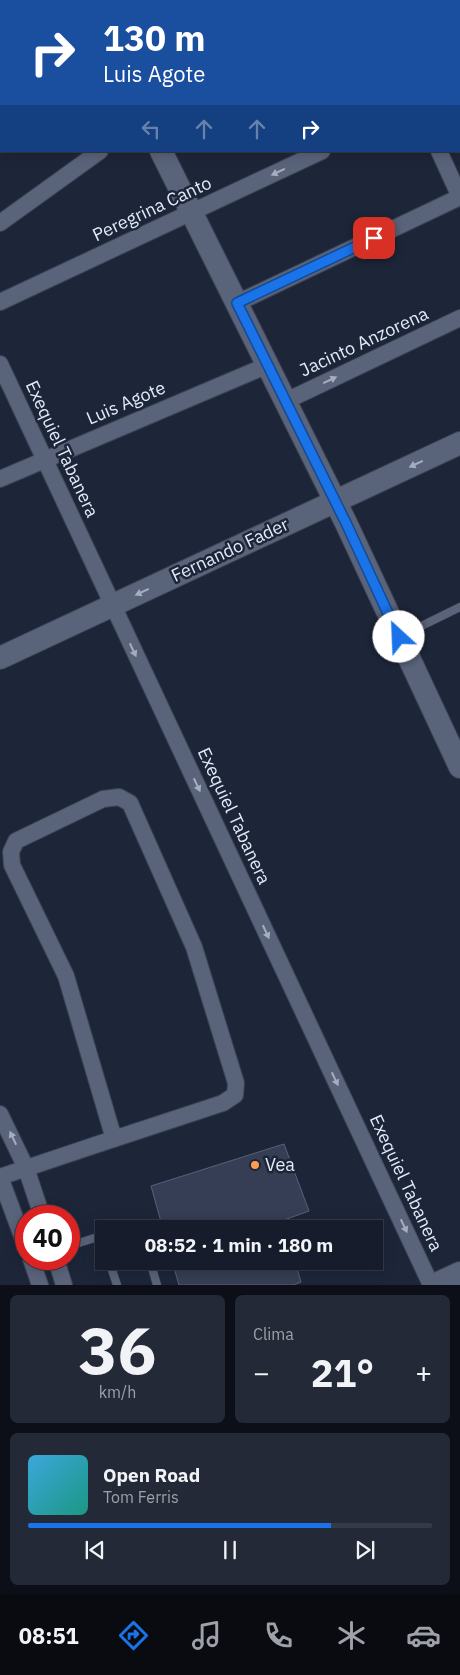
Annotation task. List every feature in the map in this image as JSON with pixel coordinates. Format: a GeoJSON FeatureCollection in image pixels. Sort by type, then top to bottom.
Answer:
{"type":"FeatureCollection","features":[{"type":"Feature","properties":{"kind":"street"},"geometry":{"type":"LineString","coordinates":[[0,223],[99,152]]}},
{"type":"Feature","properties":{"kind":"street"},"geometry":{"type":"LineString","coordinates":[[162,152],[335,501],[460,766]]}},
{"type":"Feature","properties":{"kind":"street","name":"Peregrina Canto"},"geometry":{"type":"LineString","coordinates":[[0,302],[320,152]]}},
{"type":"Feature","properties":{"kind":"street"},"geometry":{"type":"LineString","coordinates":[[237,303],[460,197],[439,152]]}},
{"type":"Feature","properties":{"kind":"street","name":"Jacinto Anzorena"},"geometry":{"type":"LineString","coordinates":[[286,401],[460,318]]}},
{"type":"Feature","properties":{"kind":"street","name":"Exequiel Tabanera"},"geometry":{"type":"LineString","coordinates":[[0,364],[112,606],[433,1285]]}},
{"type":"Feature","properties":{"kind":"street","name":"Luis Agote"},"geometry":{"type":"LineString","coordinates":[[0,479],[268,365]]}},
{"type":"Feature","properties":{"kind":"street","name":"Fernando Fader"},"geometry":{"type":"LineString","coordinates":[[0,658],[460,444]]}},
{"type":"Feature","properties":{"kind":"street"},"geometry":{"type":"LineString","coordinates":[[15,1217],[0,1177],[223,1103],[235,1095],[236,1084],[184,919],[130,803],[119,797],[103,799],[16,841],[11,852],[12,865],[66,976],[114,1139]]}},
{"type":"Feature","properties":{"kind":"street"},"geometry":{"type":"LineString","coordinates":[[0,1114],[26,1168],[38,1205]]}},
{"type":"Feature","properties":{"kind":"street"},"geometry":{"type":"LineString","coordinates":[[35,1270],[40,1285]]}},
{"type":"Feature","properties":{"kind":"street"},"geometry":{"type":"LineString","coordinates":[[59,1270],[64,1285]]}},
{"type":"Feature","properties":{"kind":"street"},"geometry":{"type":"LineString","coordinates":[[433,1285],[460,1273]]}},
{"type":"Feature","properties":{"kind":"lane"},"geometry":{"type":"LineString","coordinates":[[399,637],[460,607]]}},
{"type":"Feature","properties":{"kind":"lane"},"geometry":{"type":"LineString","coordinates":[[80,1243],[95,1238]]}},
{"type":"Feature","properties":{"kind":"lane"},"geometry":{"type":"LineString","coordinates":[[112,1270],[117,1285]]}},
{"type":"Feature","properties":{"kind":"lane"},"geometry":{"type":"LineString","coordinates":[[153,1270],[157,1285]]}},
{"type":"Feature","properties":{"kind":"building","name":"Vea"},"geometry":{"type":"Polygon","coordinates":[[[284,1144],[309,1211],[284,1220],[160,1220],[151,1186],[284,1144]]]}},
{"type":"Feature","properties":{"kind":"building"},"geometry":{"type":"Polygon","coordinates":[[[175,1270],[298,1270],[301,1282],[293,1285],[179,1285],[175,1270]]]}},
{"type":"Feature","properties":{"kind":"place","name":"Vea"},"geometry":{"type":"Point","coordinates":[255,1165]}},
{"type":"Feature","properties":{"kind":"route"},"geometry":{"type":"LineString","coordinates":[[374,238],[237,303],[346,523],[399,637]]}}]}
